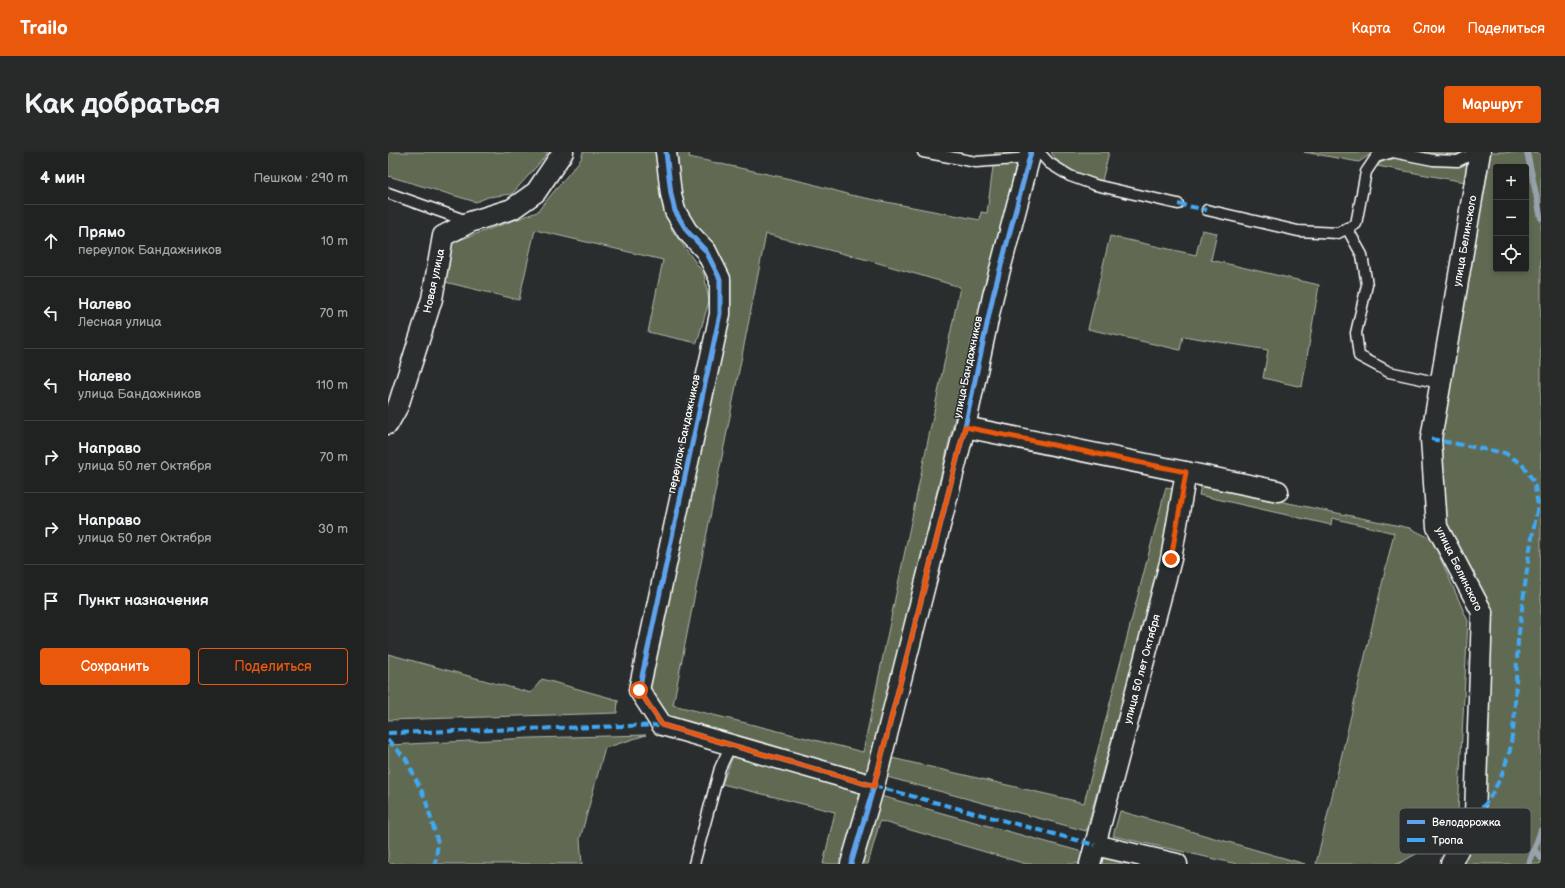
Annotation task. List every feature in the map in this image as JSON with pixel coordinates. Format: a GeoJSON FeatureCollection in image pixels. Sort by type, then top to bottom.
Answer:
{"type":"FeatureCollection","features":[{"type":"Feature","properties":{"kind":"street","name":"Новая улица"},"geometry":{"type":"LineString","coordinates":[[388,424],[398,406],[432,300],[443,236],[470,222],[512,209],[536,192],[563,152]]}},
{"type":"Feature","properties":{"kind":"street","name":"переулок Бандажников"},"geometry":{"type":"LineString","coordinates":[[666,152],[671,194],[675,211],[687,231],[706,251],[720,279],[720,314],[639,690],[662,725],[731,745]]}},
{"type":"Feature","properties":{"kind":"street","name":"улица Белинского"},"geometry":{"type":"LineString","coordinates":[[1475,808],[1482,612],[1437,527],[1431,439],[1480,152]]}},
{"type":"Feature","properties":{"kind":"street","name":"улица Бандажников"},"geometry":{"type":"LineString","coordinates":[[851,864],[874,786],[965,427],[993,296],[1033,154]]}},
{"type":"Feature","properties":{"kind":"street"},"geometry":{"type":"LineString","coordinates":[[965,427],[1278,491]]}},
{"type":"Feature","properties":{"kind":"street","name":"улица 50 лет Октября"},"geometry":{"type":"LineString","coordinates":[[1093,855],[1171,559],[1186,472]]}},
{"type":"Feature","properties":{"kind":"street"},"geometry":{"type":"LineString","coordinates":[[731,745],[874,786]]}},
{"type":"Feature","properties":{"kind":"street","name":"улица Белинского"},"geometry":{"type":"LineString","coordinates":[[1451,864],[1456,854]]}},
{"type":"Feature","properties":{"kind":"street"},"geometry":{"type":"LineString","coordinates":[[1093,855],[1177,864]]}},
{"type":"Feature","properties":{"kind":"lane"},"geometry":{"type":"LineString","coordinates":[[923,152],[976,162],[1033,154],[1070,176],[1095,185],[1178,204]]}},
{"type":"Feature","properties":{"kind":"lane"},"geometry":{"type":"LineString","coordinates":[[1206,210],[1298,231],[1338,233],[1356,224],[1366,172],[1376,157],[1393,152],[1433,160],[1458,161],[1476,152]]}},
{"type":"Feature","properties":{"kind":"lane"},"geometry":{"type":"LineString","coordinates":[[388,193],[470,222]]}},
{"type":"Feature","properties":{"kind":"lane"},"geometry":{"type":"LineString","coordinates":[[1347,228],[1362,255],[1368,285],[1356,333],[1359,356],[1389,372],[1440,383]]}},
{"type":"Feature","properties":{"kind":"lane"},"geometry":{"type":"LineString","coordinates":[[694,864],[720,768],[731,745]]}},
{"type":"Feature","properties":{"kind":"green space"},"geometry":{"type":"Polygon","coordinates":[[[388,152],[548,152],[512,194],[488,197],[476,202],[388,176],[388,152]]]}},
{"type":"Feature","properties":{"kind":"green space"},"geometry":{"type":"Polygon","coordinates":[[[583,152],[656,152],[665,208],[672,230],[704,274],[709,301],[697,343],[648,332],[663,260],[535,230],[519,300],[445,282],[451,243],[537,212],[581,159],[583,152]]]}},
{"type":"Feature","properties":{"kind":"green space"},"geometry":{"type":"Polygon","coordinates":[[[675,152],[690,152],[689,157],[809,183],[850,195],[980,220],[981,212],[987,213],[995,152],[1020,152],[868,773],[665,717],[647,690],[730,313],[730,275],[714,246],[683,212],[675,152]],[[766,234],[673,705],[863,752],[960,287],[868,260],[766,234]]]}},
{"type":"Feature","properties":{"kind":"green space"},"geometry":{"type":"Polygon","coordinates":[[[1051,152],[1109,152],[1102,181],[1066,168],[1051,152]]]}},
{"type":"Feature","properties":{"kind":"green space"},"geometry":{"type":"Polygon","coordinates":[[[1304,152],[1374,152],[1359,162],[1304,152]]]}},
{"type":"Feature","properties":{"kind":"green space"},"geometry":{"type":"Polygon","coordinates":[[[1411,152],[1461,152],[1456,155],[1443,157],[1411,152]]]}},
{"type":"Feature","properties":{"kind":"green space"},"geometry":{"type":"Polygon","coordinates":[[[1487,152],[1541,152],[1541,864],[1459,864],[1464,854],[1531,854],[1531,808],[1481,808],[1490,610],[1443,524],[1439,447],[1487,152]]]}},
{"type":"Feature","properties":{"kind":"green space"},"geometry":{"type":"Polygon","coordinates":[[[1396,158],[1432,165],[1469,161],[1465,182],[1377,166],[1383,161],[1396,158]]]}},
{"type":"Feature","properties":{"kind":"green space"},"geometry":{"type":"Polygon","coordinates":[[[1202,230],[1217,233],[1211,260],[1319,285],[1302,387],[1263,378],[1268,350],[1183,336],[1180,350],[1088,329],[1110,236],[1196,255],[1202,230]]]}},
{"type":"Feature","properties":{"kind":"green space"},"geometry":{"type":"Polygon","coordinates":[[[1201,485],[1410,528],[1432,539],[1468,621],[1458,808],[1399,808],[1399,854],[1416,854],[1398,864],[1316,864],[1394,533],[1332,518],[1331,525],[1199,495],[1201,485]]]}},
{"type":"Feature","properties":{"kind":"green space"},"geometry":{"type":"Polygon","coordinates":[[[1166,487],[1177,490],[1163,557],[1086,831],[887,777],[892,758],[1084,803],[1166,487]]]}},
{"type":"Feature","properties":{"kind":"green space"},"geometry":{"type":"Polygon","coordinates":[[[388,654],[531,693],[542,679],[618,700],[617,713],[388,720],[388,654]]]}},
{"type":"Feature","properties":{"kind":"green space"},"geometry":{"type":"Polygon","coordinates":[[[646,735],[605,748],[580,839],[582,864],[388,864],[388,745],[531,738],[646,735]]]}},
{"type":"Feature","properties":{"kind":"green space"},"geometry":{"type":"Polygon","coordinates":[[[733,756],[860,793],[841,864],[823,864],[835,812],[722,784],[733,756]]]}},
{"type":"Feature","properties":{"kind":"green space"},"geometry":{"type":"Polygon","coordinates":[[[881,796],[1086,853],[1083,864],[1026,864],[880,821],[868,864],[859,864],[881,796]]]}},
{"type":"Feature","properties":{"kind":"green space"},"geometry":{"type":"Polygon","coordinates":[[[1120,811],[1305,864],[1237,864],[1113,836],[1120,811]]]}},
{"type":"Feature","properties":{"kind":"green space"},"geometry":{"type":"Polygon","coordinates":[[[1103,855],[1142,864],[1102,864],[1103,855]]]}},
{"type":"Feature","properties":{"kind":"waterway"},"geometry":{"type":"LineString","coordinates":[[1527,152],[1541,218]]}},
{"type":"Feature","properties":{"kind":"waterway"},"geometry":{"type":"LineString","coordinates":[[1529,864],[1541,830]]}},
{"type":"Feature","properties":{"kind":"waterway"},"geometry":{"type":"LineString","coordinates":[[1534,849],[1541,858]]}},
{"type":"Feature","properties":{"kind":"marked path"},"geometry":{"type":"LineString","coordinates":[[1178,204],[1207,210]]}},
{"type":"Feature","properties":{"kind":"marked path"},"geometry":{"type":"LineString","coordinates":[[1431,439],[1505,453],[1522,464],[1534,482],[1538,505],[1529,554],[1518,640],[1514,722],[1510,750],[1501,777],[1488,801],[1482,808]]}},
{"type":"Feature","properties":{"kind":"marked path"},"geometry":{"type":"LineString","coordinates":[[388,733],[662,725]]}},
{"type":"Feature","properties":{"kind":"marked path"},"geometry":{"type":"LineString","coordinates":[[388,740],[406,759],[425,798],[438,843],[435,864]]}},
{"type":"Feature","properties":{"kind":"marked path"},"geometry":{"type":"LineString","coordinates":[[874,786],[1095,845]]}},
{"type":"Feature","properties":{"kind":"cycle path"},"geometry":{"type":"LineString","coordinates":[[666,152],[671,194],[675,211],[687,231],[706,251],[720,279],[720,314],[639,690],[662,725],[874,786]]}},
{"type":"Feature","properties":{"kind":"cycle path"},"geometry":{"type":"LineString","coordinates":[[851,864],[874,786],[965,427],[993,296],[1031,152]]}},
{"type":"Feature","properties":{"kind":"route"},"geometry":{"type":"LineString","coordinates":[[639,690],[662,725],[874,786],[965,427],[1186,472],[1171,559]]}}]}
